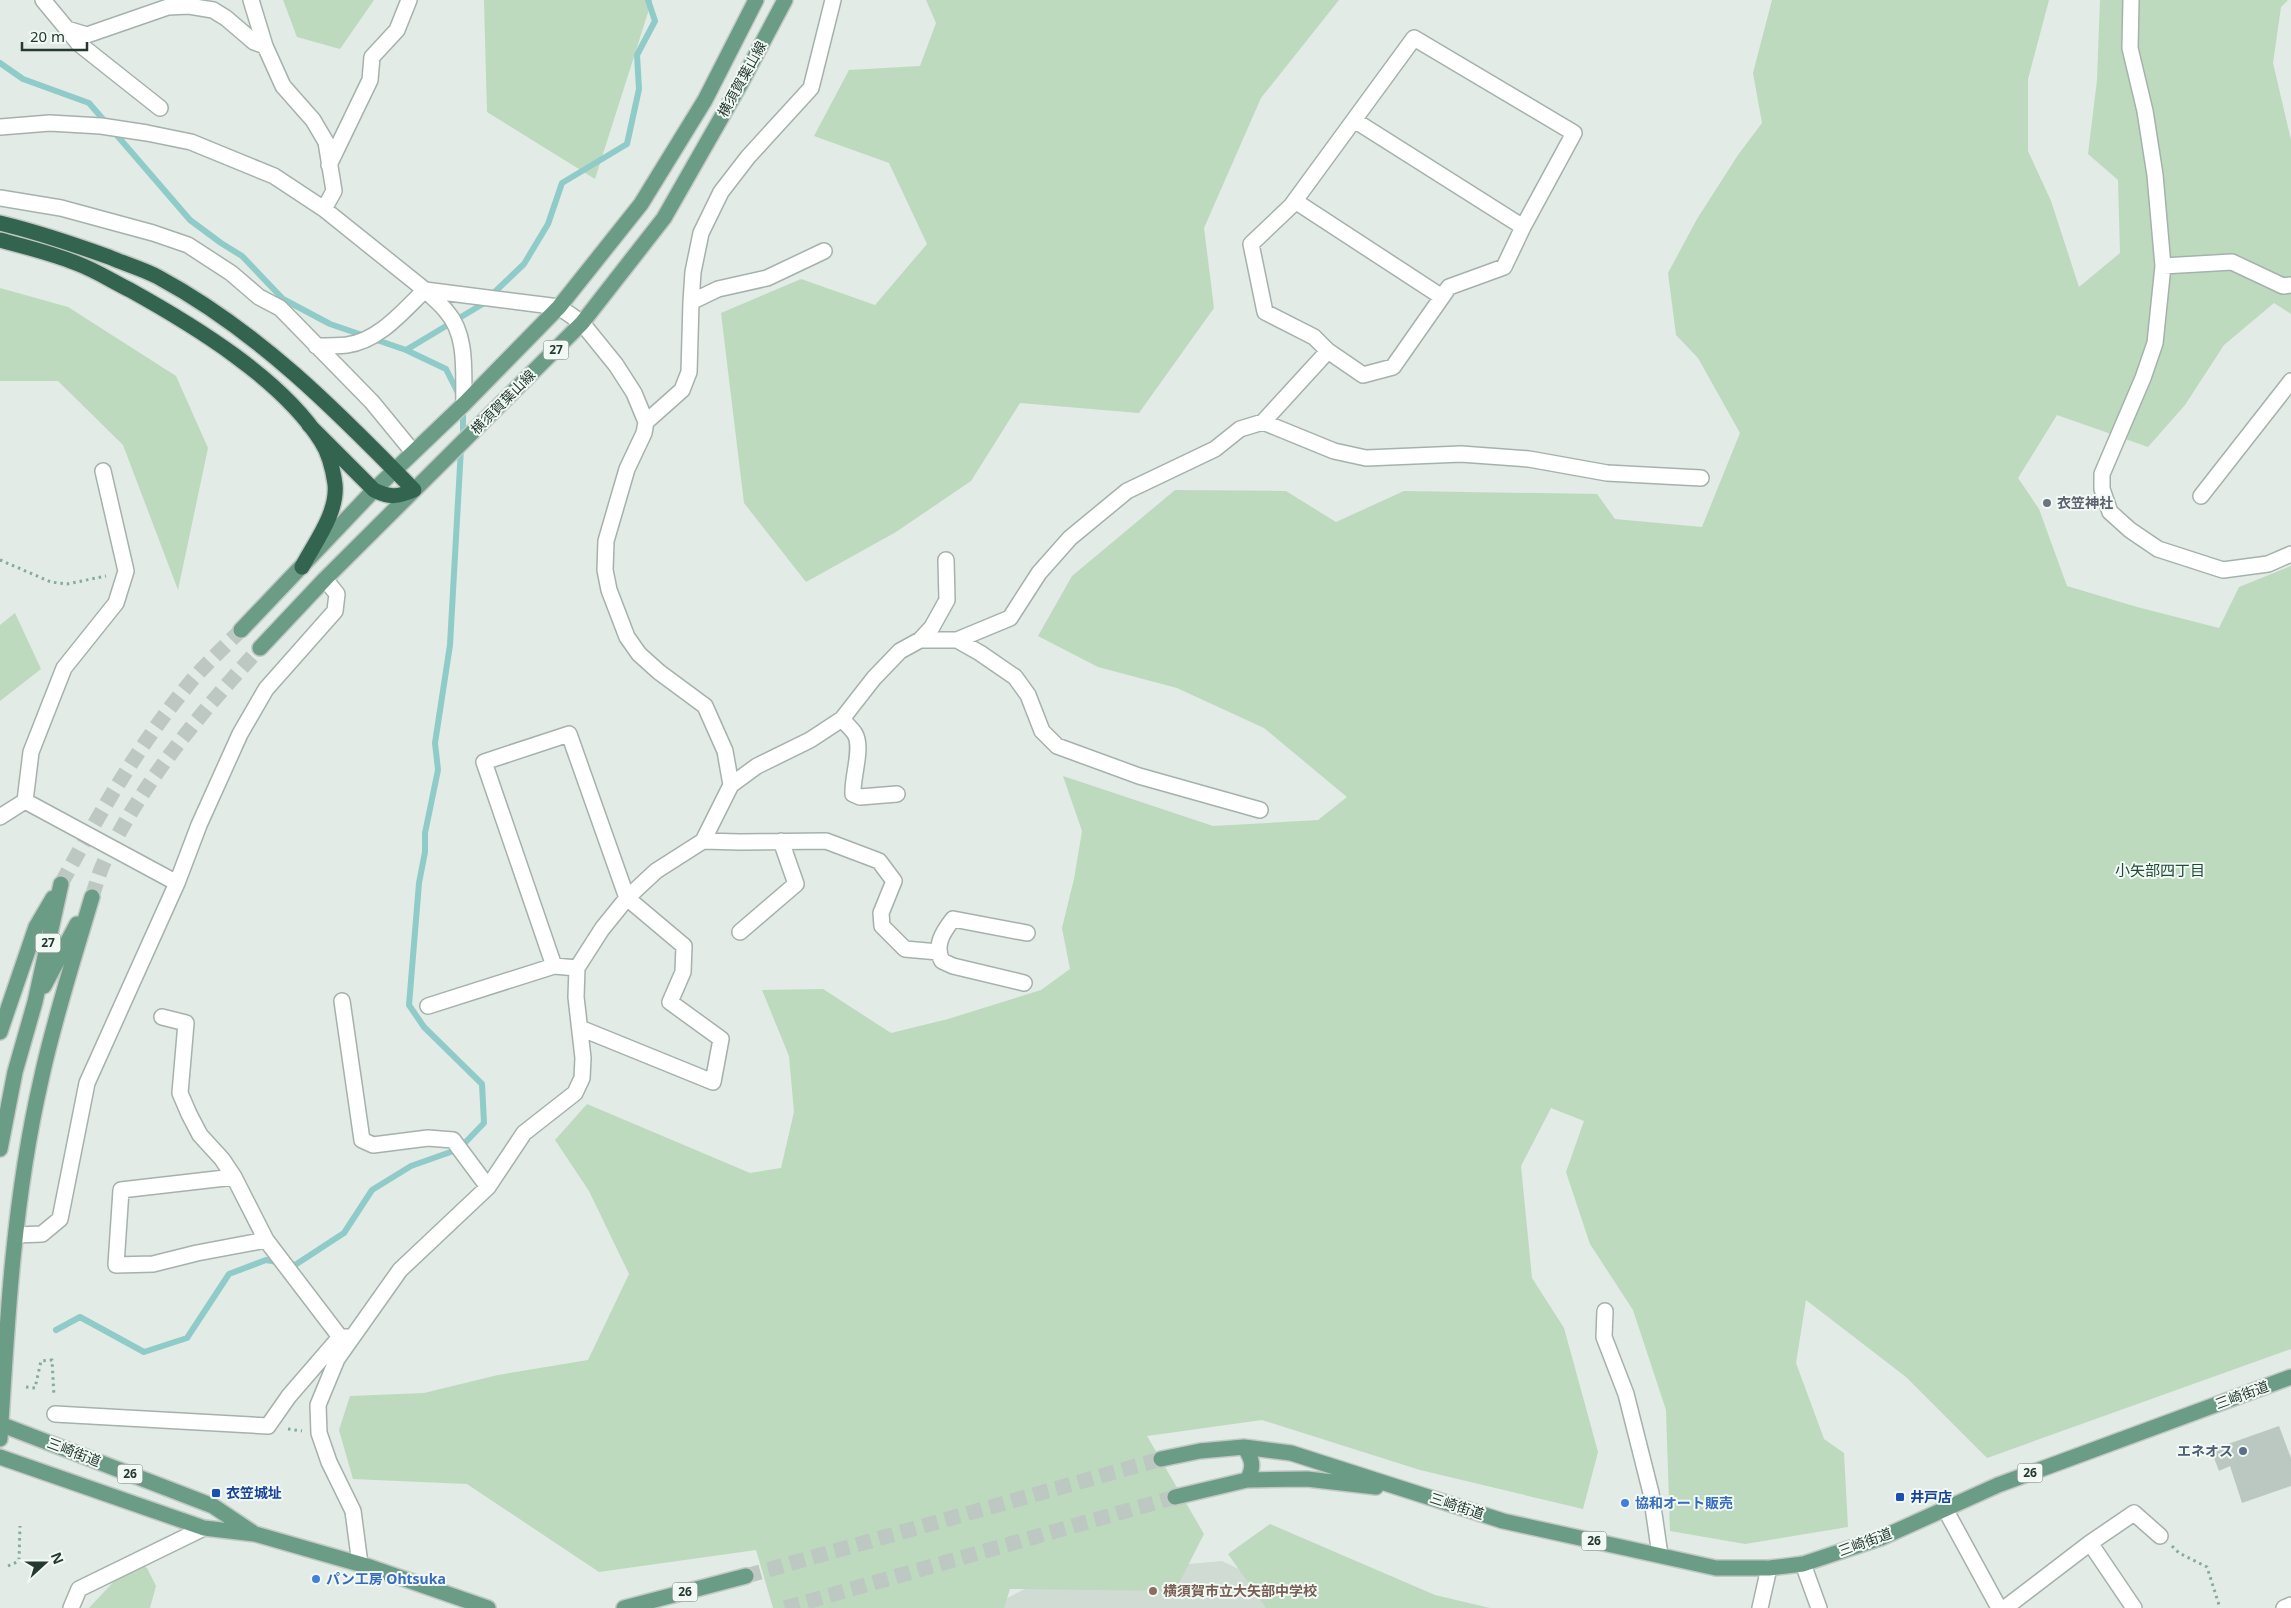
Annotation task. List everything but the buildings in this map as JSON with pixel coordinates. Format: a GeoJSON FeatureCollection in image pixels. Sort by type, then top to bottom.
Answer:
{"type":"FeatureCollection","features":[{"type":"Feature","properties":{"kind":"highway"},"geometry":{"type":"LineString","coordinates":[[0,223],[72,244],[156,276],[214,310],[248,334],[295,373],[414,490],[399,496],[386,496],[374,490],[277,391],[249,368],[164,309],[76,263],[42,251],[0,240]]}},
{"type":"Feature","properties":{"kind":"highway"},"geometry":{"type":"LineString","coordinates":[[302,567],[334,507],[335,486],[330,461],[322,442],[310,425]]}},
{"type":"Feature","properties":{"kind":"main road","name":"横須賀葉山線"},"geometry":{"type":"LineString","coordinates":[[241,630],[374,490],[464,404],[559,307],[641,204],[705,100],[756,0]]}},
{"type":"Feature","properties":{"kind":"main road","name":"横須賀葉山線"},"geometry":{"type":"LineString","coordinates":[[260,648],[325,578],[582,323],[664,218],[741,83],[785,0]]}},
{"type":"Feature","properties":{"kind":"main road","name":"27"},"geometry":{"type":"LineString","coordinates":[[0,1032],[36,927],[61,884],[35,1002],[15,1072],[0,1149]]}},
{"type":"Feature","properties":{"kind":"main road","name":"27"},"geometry":{"type":"LineString","coordinates":[[16,1235],[21,1188],[41,1080],[92,897],[35,1002]]}},
{"type":"Feature","properties":{"kind":"main road"},"geometry":{"type":"LineString","coordinates":[[0,1429],[16,1235]]}},
{"type":"Feature","properties":{"kind":"main road","name":"三崎街道"},"geometry":{"type":"LineString","coordinates":[[1161,1460],[1200,1451],[1244,1447],[1291,1453],[1503,1521],[1716,1568],[1769,1568],[1803,1564],[1881,1538],[1998,1485],[2291,1377]]}},
{"type":"Feature","properties":{"kind":"main road","name":"三崎街道"},"geometry":{"type":"LineString","coordinates":[[0,1429],[213,1506],[255,1534]]}},
{"type":"Feature","properties":{"kind":"main road"},"geometry":{"type":"LineString","coordinates":[[1244,1447],[1252,1462],[1252,1468],[1247,1480]]}},
{"type":"Feature","properties":{"kind":"main road","name":"三崎街道"},"geometry":{"type":"LineString","coordinates":[[0,1457],[204,1528],[255,1534],[360,1564],[488,1608]]}},
{"type":"Feature","properties":{"kind":"main road","name":"三崎街道"},"geometry":{"type":"LineString","coordinates":[[1175,1497],[1247,1480],[1307,1479],[1370,1486],[1422,1495]]}},
{"type":"Feature","properties":{"kind":"main road","name":"26"},"geometry":{"type":"LineString","coordinates":[[624,1608],[746,1576]]}},
{"type":"Feature","properties":{"kind":"street"},"geometry":{"type":"LineString","coordinates":[[43,0],[68,28],[78,44],[160,108]]}},
{"type":"Feature","properties":{"kind":"street"},"geometry":{"type":"LineString","coordinates":[[251,0],[265,46],[283,86],[313,120],[326,142],[334,191],[324,209]]}},
{"type":"Feature","properties":{"kind":"street"},"geometry":{"type":"LineString","coordinates":[[329,165],[370,80],[372,57],[397,30],[409,0]]}},
{"type":"Feature","properties":{"kind":"street"},"geometry":{"type":"LineString","coordinates":[[646,422],[682,390],[689,372],[693,272],[701,233],[721,192],[748,157],[811,88],[833,0]]}},
{"type":"Feature","properties":{"kind":"street"},"geometry":{"type":"LineString","coordinates":[[2130,0],[2130,48],[2145,111],[2155,175],[2163,266],[2155,343],[2143,378],[2102,474],[2102,489],[2110,512],[2130,530],[2158,549],[2223,570],[2268,564],[2291,554]]}},
{"type":"Feature","properties":{"kind":"street"},"geometry":{"type":"LineString","coordinates":[[68,28],[87,35],[168,7],[189,6],[213,10],[226,18],[254,42],[265,46]]}},
{"type":"Feature","properties":{"kind":"street"},"geometry":{"type":"LineString","coordinates":[[1414,38],[1574,133],[1523,227],[1504,267],[1449,287],[1394,367],[1363,375],[1328,351],[1314,337],[1265,312],[1252,244],[1295,201],[1414,38]]}},
{"type":"Feature","properties":{"kind":"street"},"geometry":{"type":"LineString","coordinates":[[1354,120],[1523,227]]}},
{"type":"Feature","properties":{"kind":"street"},"geometry":{"type":"LineString","coordinates":[[0,127],[50,124],[101,126],[148,133],[191,142],[274,176],[324,209],[425,290],[449,313],[459,334],[463,352],[464,404]]}},
{"type":"Feature","properties":{"kind":"street"},"geometry":{"type":"LineString","coordinates":[[0,198],[61,208],[153,233],[188,245],[230,273],[259,296],[280,308],[372,402],[413,452]]}},
{"type":"Feature","properties":{"kind":"street"},"geometry":{"type":"LineString","coordinates":[[1295,201],[1442,297]]}},
{"type":"Feature","properties":{"kind":"street"},"geometry":{"type":"LineString","coordinates":[[691,302],[718,288],[767,278],[792,268],[824,251]]}},
{"type":"Feature","properties":{"kind":"street"},"geometry":{"type":"LineString","coordinates":[[2163,266],[2232,262],[2283,286],[2291,285]]}},
{"type":"Feature","properties":{"kind":"street"},"geometry":{"type":"LineString","coordinates":[[316,346],[348,345],[368,340],[425,290],[559,307],[582,323],[616,365],[634,393],[646,422],[644,433],[627,469],[606,542],[605,570],[608,583],[626,637],[639,654],[659,672],[705,706],[725,751],[732,785]]}},
{"type":"Feature","properties":{"kind":"street"},"geometry":{"type":"LineString","coordinates":[[920,640],[957,640],[1010,618],[1039,573],[1070,538],[1128,491],[1215,449],[1240,429],[1263,422],[1328,351]]}},
{"type":"Feature","properties":{"kind":"street"},"geometry":{"type":"LineString","coordinates":[[2201,496],[2291,381]]}},
{"type":"Feature","properties":{"kind":"street"},"geometry":{"type":"LineString","coordinates":[[1263,422],[1334,452],[1366,458],[1461,454],[1529,459],[1607,472],[1701,478]]}},
{"type":"Feature","properties":{"kind":"street"},"geometry":{"type":"LineString","coordinates":[[25,801],[31,752],[64,668],[116,603],[126,571],[103,471]]}},
{"type":"Feature","properties":{"kind":"street"},"geometry":{"type":"LineString","coordinates":[[55,1414],[268,1426],[289,1396],[346,1337],[400,1270],[488,1187],[524,1133],[575,1093],[582,1078],[583,1058],[576,996],[577,968],[602,928],[627,898],[656,871],[703,840],[732,785],[757,766],[810,740],[842,719],[900,651],[920,640],[932,627],[947,600],[946,560]]}},
{"type":"Feature","properties":{"kind":"street"},"geometry":{"type":"LineString","coordinates":[[16,1235],[42,1234],[60,1219],[87,1083],[177,883],[199,825],[240,734],[266,689],[335,611],[337,594],[325,578]]}},
{"type":"Feature","properties":{"kind":"street"},"geometry":{"type":"LineString","coordinates":[[957,640],[1015,677],[1028,695],[1042,732],[1057,746],[1139,776],[1260,810]]}},
{"type":"Feature","properties":{"kind":"street"},"geometry":{"type":"LineString","coordinates":[[842,719],[856,735],[858,749],[852,782],[853,794],[860,797],[897,794]]}},
{"type":"Feature","properties":{"kind":"street"},"geometry":{"type":"LineString","coordinates":[[554,966],[484,762],[569,734],[627,898],[684,946],[683,972],[670,1002],[721,1039],[713,1082],[580,1028]]}},
{"type":"Feature","properties":{"kind":"street"},"geometry":{"type":"LineString","coordinates":[[0,817],[25,801]]}},
{"type":"Feature","properties":{"kind":"street"},"geometry":{"type":"LineString","coordinates":[[25,801],[177,883]]}},
{"type":"Feature","properties":{"kind":"street"},"geometry":{"type":"LineString","coordinates":[[703,840],[740,842],[826,841],[880,861],[894,881],[881,913],[882,926],[905,949],[938,952]]}},
{"type":"Feature","properties":{"kind":"street"},"geometry":{"type":"LineString","coordinates":[[740,932],[796,884],[781,841]]}},
{"type":"Feature","properties":{"kind":"street"},"geometry":{"type":"LineString","coordinates":[[1024,983],[954,966],[942,961],[938,952],[943,932],[953,919],[1027,933]]}},
{"type":"Feature","properties":{"kind":"street"},"geometry":{"type":"LineString","coordinates":[[428,1006],[554,966],[577,968]]}},
{"type":"Feature","properties":{"kind":"street"},"geometry":{"type":"LineString","coordinates":[[342,1000],[362,1140],[373,1146],[428,1138],[453,1140],[488,1187]]}},
{"type":"Feature","properties":{"kind":"street"},"geometry":{"type":"LineString","coordinates":[[162,1017],[186,1023],[180,1093],[200,1135],[222,1159],[234,1177],[266,1240],[346,1337]]}},
{"type":"Feature","properties":{"kind":"street"},"geometry":{"type":"LineString","coordinates":[[234,1177],[121,1190],[116,1265],[153,1264],[198,1252],[266,1240]]}},
{"type":"Feature","properties":{"kind":"street"},"geometry":{"type":"LineString","coordinates":[[1605,1311],[1604,1337],[1626,1394],[1651,1493],[1660,1555]]}},
{"type":"Feature","properties":{"kind":"street"},"geometry":{"type":"LineString","coordinates":[[346,1337],[318,1405],[319,1433],[329,1462],[353,1511],[360,1564]]}},
{"type":"Feature","properties":{"kind":"street"},"geometry":{"type":"LineString","coordinates":[[1945,1509],[1999,1608]]}},
{"type":"Feature","properties":{"kind":"street"},"geometry":{"type":"LineString","coordinates":[[2005,1608],[2134,1513],[2160,1536]]}},
{"type":"Feature","properties":{"kind":"street"},"geometry":{"type":"LineString","coordinates":[[70,1608],[79,1589],[204,1528]]}},
{"type":"Feature","properties":{"kind":"street"},"geometry":{"type":"LineString","coordinates":[[2090,1544],[2134,1608]]}},
{"type":"Feature","properties":{"kind":"street"},"geometry":{"type":"LineString","coordinates":[[1803,1564],[1819,1608]]}},
{"type":"Feature","properties":{"kind":"street"},"geometry":{"type":"LineString","coordinates":[[1760,1608],[1769,1568]]}},
{"type":"Feature","properties":{"kind":"street"},"geometry":{"type":"LineString","coordinates":[[2284,1608],[2291,1606]]}},
{"type":"Feature","properties":{"kind":"path"},"geometry":{"type":"LineString","coordinates":[[0,560],[51,582],[67,584],[126,571]]}},
{"type":"Feature","properties":{"kind":"path"},"geometry":{"type":"LineString","coordinates":[[26,1387],[35,1388],[41,1361],[52,1360],[55,1414]]}},
{"type":"Feature","properties":{"kind":"path"},"geometry":{"type":"LineString","coordinates":[[268,1426],[319,1433]]}},
{"type":"Feature","properties":{"kind":"path"},"geometry":{"type":"LineString","coordinates":[[8,1566],[19,1561],[20,1526]]}},
{"type":"Feature","properties":{"kind":"path"},"geometry":{"type":"LineString","coordinates":[[2160,1536],[2179,1553],[2207,1567],[2220,1608]]}},
{"type":"Feature","properties":{"kind":"shaded area","name":"横須賀市立大矢部中学校"},"geometry":{"type":"Polygon","coordinates":[[[1222,1561],[1320,1608],[996,1608],[996,1604],[1048,1577],[1222,1561]]]}},
{"type":"Feature","properties":{"kind":"green space"},"geometry":{"type":"Polygon","coordinates":[[[283,0],[374,0],[340,49],[297,37],[283,0]]]}},
{"type":"Feature","properties":{"kind":"green space"},"geometry":{"type":"Polygon","coordinates":[[[484,0],[652,0],[595,179],[487,112],[484,0]]]}},
{"type":"Feature","properties":{"kind":"green space"},"geometry":{"type":"Polygon","coordinates":[[[926,0],[1339,0],[1261,98],[1204,228],[1214,308],[1139,413],[1020,403],[971,481],[896,532],[806,582],[744,503],[721,313],[801,279],[875,305],[927,244],[889,163],[814,136],[849,70],[920,66],[936,23],[926,0]]]}},
{"type":"Feature","properties":{"kind":"green space"},"geometry":{"type":"Polygon","coordinates":[[[1772,0],[2049,0],[2028,79],[2028,151],[2051,201],[2079,287],[2120,253],[2118,180],[2088,154],[2097,80],[2100,0],[2288,0],[2281,7],[2273,63],[2291,140],[2291,314],[2274,303],[2224,345],[2185,405],[2148,447],[2057,415],[2018,478],[2039,509],[2067,586],[2137,607],[2219,628],[2239,587],[2291,566],[2291,1349],[1987,1458],[1906,1377],[1806,1300],[1796,1363],[1824,1439],[1844,1453],[1848,1527],[1745,1544],[1670,1531],[1666,1410],[1633,1310],[1590,1244],[1566,1172],[1584,1121],[1551,1108],[1521,1166],[1532,1278],[1564,1328],[1598,1452],[1583,1509],[1420,1470],[1262,1420],[1147,1436],[1204,1534],[1175,1591],[1010,1589],[1004,1608],[773,1608],[756,1550],[599,1572],[467,1484],[353,1479],[339,1430],[350,1396],[424,1393],[498,1375],[588,1360],[629,1274],[589,1191],[555,1140],[587,1104],[750,1173],[781,1168],[794,1112],[789,1056],[762,990],[823,989],[891,1033],[948,1019],[1041,990],[1070,969],[1062,928],[1074,879],[1082,831],[1063,776],[1213,826],[1318,820],[1347,797],[1264,728],[1177,688],[1098,667],[1038,636],[1072,576],[1175,490],[1286,491],[1336,522],[1404,491],[1597,494],[1615,519],[1702,527],[1740,433],[1698,358],[1676,335],[1668,273],[1697,219],[1738,155],[1762,123],[1753,73],[1772,0]]]}},
{"type":"Feature","properties":{"kind":"green space"},"geometry":{"type":"Polygon","coordinates":[[[0,288],[68,307],[176,376],[208,448],[178,590],[123,445],[58,381],[0,381],[0,288]]]}},
{"type":"Feature","properties":{"kind":"green space"},"geometry":{"type":"Polygon","coordinates":[[[15,613],[41,669],[0,701],[0,625],[15,613]]]}},
{"type":"Feature","properties":{"kind":"green space"},"geometry":{"type":"Polygon","coordinates":[[[1270,1524],[1435,1595],[1490,1608],[1266,1608],[1228,1554],[1270,1524]]]}},
{"type":"Feature","properties":{"kind":"green space"},"geometry":{"type":"Polygon","coordinates":[[[133,1561],[147,1568],[156,1586],[150,1608],[89,1608],[133,1561]]]}},
{"type":"Feature","properties":{"kind":"waterway"},"geometry":{"type":"LineString","coordinates":[[406,350],[481,305],[524,264],[548,224],[562,183],[627,144],[639,89],[637,55],[655,21],[648,0]]}},
{"type":"Feature","properties":{"kind":"waterway"},"geometry":{"type":"LineString","coordinates":[[0,63],[23,79],[89,103],[190,220],[242,256],[283,299],[330,324],[406,350],[446,369],[460,397]]}},
{"type":"Feature","properties":{"kind":"waterway"},"geometry":{"type":"LineString","coordinates":[[463,406],[463,436]]}},
{"type":"Feature","properties":{"kind":"waterway"},"geometry":{"type":"LineString","coordinates":[[56,1330],[80,1317],[144,1352],[187,1338],[229,1274],[266,1260],[295,1265],[344,1233],[372,1190],[411,1166],[459,1149],[484,1123],[482,1084],[424,1027],[409,1005],[419,883],[425,852],[425,833],[438,770],[435,743],[450,645],[461,448]]}},
{"type":"Feature","properties":{"kind":"tunnel"},"geometry":{"type":"LineString","coordinates":[[61,884],[106,804],[156,727],[193,679],[241,630]]}},
{"type":"Feature","properties":{"kind":"tunnel"},"geometry":{"type":"LineString","coordinates":[[92,897],[100,872],[121,829],[156,774],[217,696],[260,648]]}},
{"type":"Feature","properties":{"kind":"tunnel"},"geometry":{"type":"LineString","coordinates":[[746,1576],[1161,1459]]}},
{"type":"Feature","properties":{"kind":"tunnel"},"geometry":{"type":"LineString","coordinates":[[785,1608],[1175,1497]]}},
{"type":"Feature","properties":{"kind":"place","name":"衣笠神社"},"geometry":{"type":"Point","coordinates":[2047,503]}},
{"type":"Feature","properties":{"kind":"place","name":"エネオス"},"geometry":{"type":"Point","coordinates":[2243,1451]}},
{"type":"Feature","properties":{"kind":"place","name":"衣笠城址"},"geometry":{"type":"Point","coordinates":[216,1493]}},
{"type":"Feature","properties":{"kind":"place","name":"井戸店"},"geometry":{"type":"Point","coordinates":[1900,1497]}},
{"type":"Feature","properties":{"kind":"place","name":"協和オート販売"},"geometry":{"type":"Point","coordinates":[1625,1503]}},
{"type":"Feature","properties":{"kind":"place","name":"パン工房 Ohtsuka"},"geometry":{"type":"Point","coordinates":[316,1579]}},
{"type":"Feature","properties":{"kind":"place","name":"横須賀市立大矢部中学校"},"geometry":{"type":"Point","coordinates":[1153,1591]}},
{"type":"Feature","properties":{"kind":"district","name":"小矢部四丁目"},"geometry":{"type":"Point","coordinates":[2160,871]}}]}
